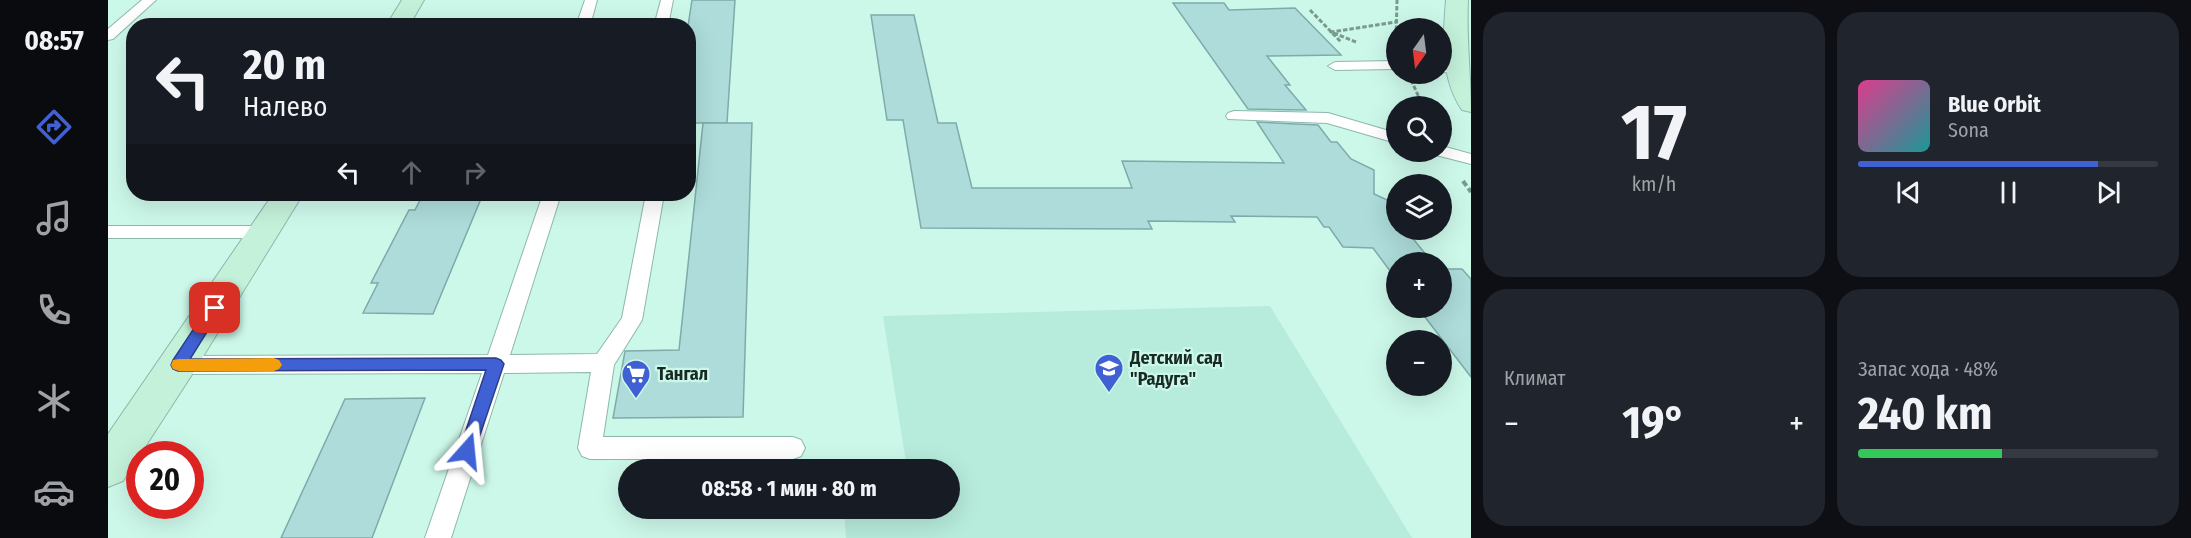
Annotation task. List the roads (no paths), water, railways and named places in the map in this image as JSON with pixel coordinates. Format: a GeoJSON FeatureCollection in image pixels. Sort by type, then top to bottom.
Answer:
{"type":"FeatureCollection","features":[{"type":"Feature","properties":{"kind":"street"},"geometry":{"type":"LineString","coordinates":[[402,18],[413,0]]}},
{"type":"Feature","properties":{"kind":"street"},"geometry":{"type":"LineString","coordinates":[[1452,58],[1457,0]]}},
{"type":"Feature","properties":{"kind":"street"},"geometry":{"type":"LineString","coordinates":[[1452,70],[1460,79],[1471,104]]}},
{"type":"Feature","properties":{"kind":"street"},"geometry":{"type":"LineString","coordinates":[[108,468],[178,365],[283,201]]}},
{"type":"Feature","properties":{"kind":"lane"},"geometry":{"type":"LineString","coordinates":[[129,18],[150,0]]}},
{"type":"Feature","properties":{"kind":"lane"},"geometry":{"type":"LineString","coordinates":[[585,18],[591,0]]}},
{"type":"Feature","properties":{"kind":"lane"},"geometry":{"type":"LineString","coordinates":[[664,18],[667,0]]}},
{"type":"Feature","properties":{"kind":"lane"},"geometry":{"type":"LineString","coordinates":[[108,36],[126,21]]}},
{"type":"Feature","properties":{"kind":"lane"},"geometry":{"type":"LineString","coordinates":[[1335,66],[1386,65]]}},
{"type":"Feature","properties":{"kind":"lane"},"geometry":{"type":"LineString","coordinates":[[1234,116],[1328,118],[1386,135]]}},
{"type":"Feature","properties":{"kind":"lane"},"geometry":{"type":"LineString","coordinates":[[1452,154],[1471,159]]}},
{"type":"Feature","properties":{"kind":"lane"},"geometry":{"type":"LineString","coordinates":[[438,538],[550,201]]}},
{"type":"Feature","properties":{"kind":"lane"},"geometry":{"type":"LineString","coordinates":[[654,201],[632,321],[603,363],[590,448],[794,448]]}},
{"type":"Feature","properties":{"kind":"lane"},"geometry":{"type":"LineString","coordinates":[[108,232],[263,232]]}},
{"type":"Feature","properties":{"kind":"lane"},"geometry":{"type":"LineString","coordinates":[[178,365],[603,363]]}},
{"type":"Feature","properties":{"kind":"place","name":"Детский сад \"Радуга\""},"geometry":{"type":"Point","coordinates":[1109,394]}},
{"type":"Feature","properties":{"kind":"place","name":"Тангал"},"geometry":{"type":"Point","coordinates":[636,400]}}]}
